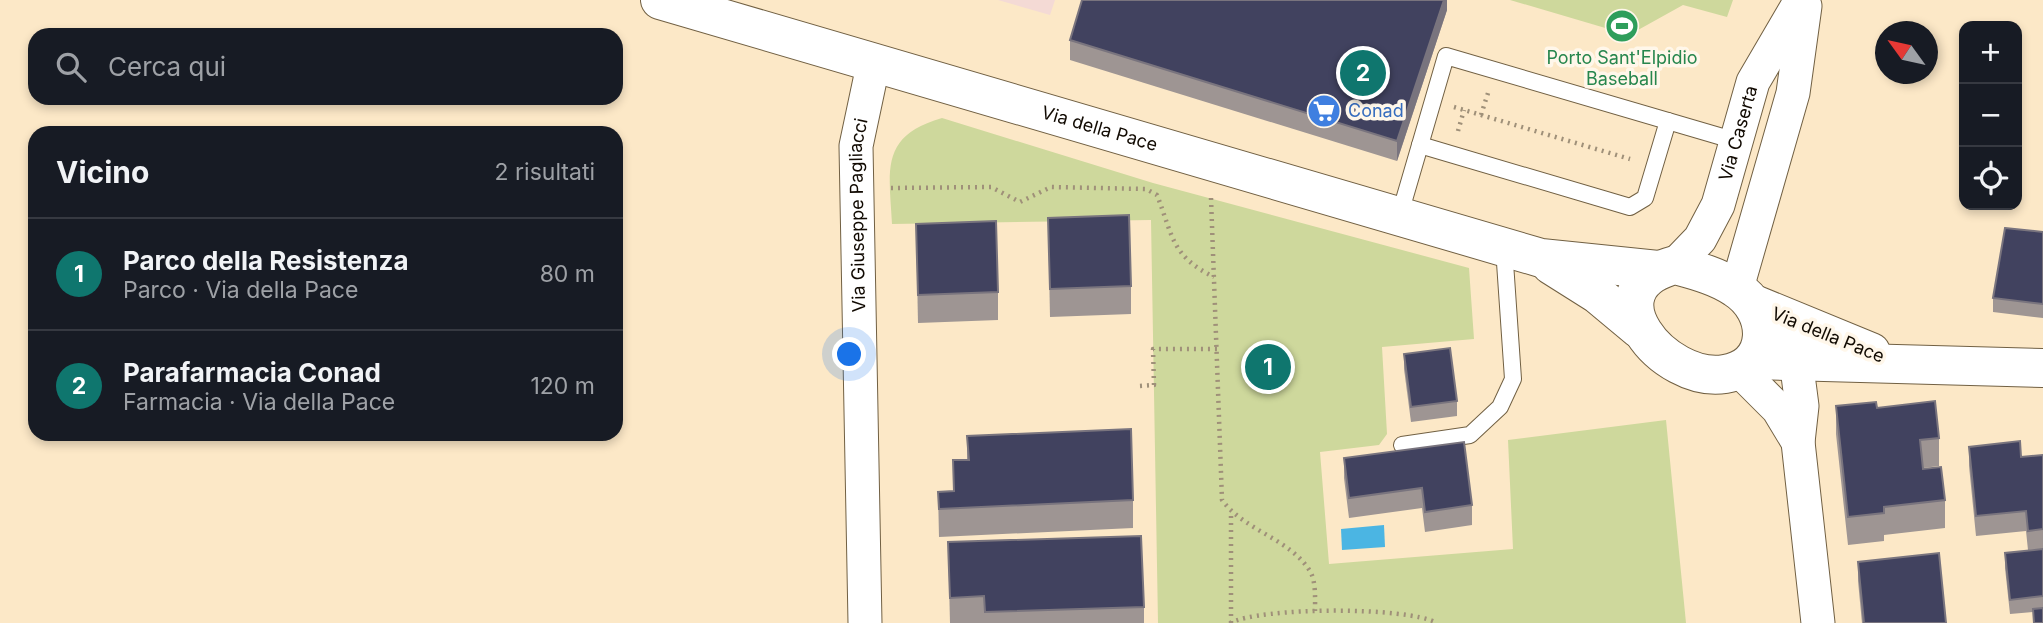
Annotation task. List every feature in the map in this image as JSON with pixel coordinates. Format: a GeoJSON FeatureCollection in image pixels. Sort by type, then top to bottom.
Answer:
{"type":"FeatureCollection","features":[{"type":"Feature","properties":{"kind":"street","name":"Via della Pace"},"geometry":{"type":"LineString","coordinates":[[660,0],[1541,258],[1667,268]]}},
{"type":"Feature","properties":{"kind":"street","name":"Via Caserta"},"geometry":{"type":"LineString","coordinates":[[1667,268],[1700,239],[1718,205],[1753,82],[1804,0]]}},
{"type":"Feature","properties":{"kind":"street","name":"Via Caserta"},"geometry":{"type":"LineString","coordinates":[[1751,305],[1793,93],[1804,0]]}},
{"type":"Feature","properties":{"kind":"street","name":"Via Giuseppe Pagliacci"},"geometry":{"type":"LineString","coordinates":[[865,623],[856,146],[874,61]]}},
{"type":"Feature","properties":{"kind":"street","name":"Via della Pace"},"geometry":{"type":"LineString","coordinates":[[1541,258],[1597,294],[1639,329]]}},
{"type":"Feature","properties":{"kind":"street"},"geometry":{"type":"LineString","coordinates":[[1751,305],[1763,343],[1747,365],[1721,375],[1694,370],[1653,346],[1639,329],[1634,310],[1636,294],[1645,280],[1667,268],[1707,273],[1751,305],[1796,360],[1802,405],[1798,442],[1818,623]]}},
{"type":"Feature","properties":{"kind":"street","name":"Via della Pace"},"geometry":{"type":"LineString","coordinates":[[1751,305],[1902,364]]}},
{"type":"Feature","properties":{"kind":"street","name":"Via della Pace"},"geometry":{"type":"LineString","coordinates":[[1747,365],[1796,360],[2040,370]]}},
{"type":"Feature","properties":{"kind":"street"},"geometry":{"type":"LineString","coordinates":[[1747,365],[1779,409],[1798,442]]}},
{"type":"Feature","properties":{"kind":"lane"},"geometry":{"type":"LineString","coordinates":[[1399,217],[1446,56],[1736,141]]}},
{"type":"Feature","properties":{"kind":"lane"},"geometry":{"type":"LineString","coordinates":[[1420,145],[1630,207],[1645,198],[1668,121]]}},
{"type":"Feature","properties":{"kind":"lane"},"geometry":{"type":"LineString","coordinates":[[1402,445],[1470,435],[1500,407],[1513,379],[1504,248]]}},
{"type":"Feature","properties":{"kind":"path"},"geometry":{"type":"LineString","coordinates":[[1433,101],[1655,166]]}},
{"type":"Feature","properties":{"kind":"path"},"geometry":{"type":"LineString","coordinates":[[1210,160],[1222,500],[1231,513],[1302,562],[1312,575],[1315,611]]}},
{"type":"Feature","properties":{"kind":"path"},"geometry":{"type":"LineString","coordinates":[[857,190],[991,187],[1020,202],[1051,187],[1146,189],[1157,194],[1176,248],[1191,266],[1214,277]]}},
{"type":"Feature","properties":{"kind":"path"},"geometry":{"type":"LineString","coordinates":[[1140,386],[1154,385],[1153,349],[1217,349]]}},
{"type":"Feature","properties":{"kind":"path"},"geometry":{"type":"LineString","coordinates":[[1231,513],[1231,623],[1244,616],[1315,611],[1415,614],[1437,623]]}},
{"type":"Feature","properties":{"kind":"shaded area"},"geometry":{"type":"Polygon","coordinates":[[[998,0],[1055,0],[1050,15],[998,0]]]}},
{"type":"Feature","properties":{"kind":"green space","name":"Porto Sant'Elpidio Baseball"},"geometry":{"type":"Polygon","coordinates":[[[1510,0],[1733,0],[1727,17],[1683,5],[1629,35],[1510,0]]]}},
{"type":"Feature","properties":{"kind":"green space"},"geometry":{"type":"Polygon","coordinates":[[[942,118],[1153,183],[1469,268],[1474,339],[1382,347],[1387,434],[1379,445],[1320,452],[1329,564],[1513,549],[1508,440],[1666,420],[1686,623],[1158,623],[1151,220],[892,224],[890,171],[898,145],[922,125],[942,118]]]}},
{"type":"Feature","properties":{"kind":"water"},"geometry":{"type":"Polygon","coordinates":[[[1384,525],[1385,547],[1342,550],[1341,529],[1384,525]]]}},
{"type":"Feature","properties":{"kind":"building","name":"Conad"},"geometry":{"type":"Polygon","coordinates":[[[1082,0],[1444,0],[1397,141],[1070,40],[1082,0]]]}},
{"type":"Feature","properties":{"kind":"building"},"geometry":{"type":"Polygon","coordinates":[[[1129,215],[1131,286],[1050,289],[1048,218],[1129,215]]]}},
{"type":"Feature","properties":{"kind":"building"},"geometry":{"type":"Polygon","coordinates":[[[996,221],[998,292],[918,295],[916,224],[996,221]]]}},
{"type":"Feature","properties":{"kind":"building"},"geometry":{"type":"Polygon","coordinates":[[[2005,228],[2043,232],[2043,304],[1993,298],[2005,228]]]}},
{"type":"Feature","properties":{"kind":"building"},"geometry":{"type":"Polygon","coordinates":[[[1450,348],[1457,401],[1411,407],[1404,354],[1450,348]]]}},
{"type":"Feature","properties":{"kind":"building"},"geometry":{"type":"Polygon","coordinates":[[[1935,401],[1939,438],[1920,440],[1923,469],[1941,467],[1945,500],[1884,507],[1884,513],[1848,517],[1836,406],[1876,402],[1877,408],[1935,401]]]}},
{"type":"Feature","properties":{"kind":"building"},"geometry":{"type":"Polygon","coordinates":[[[1131,429],[1133,500],[939,509],[938,492],[954,491],[953,460],[969,460],[967,436],[1131,429]]]}},
{"type":"Feature","properties":{"kind":"building"},"geometry":{"type":"Polygon","coordinates":[[[2020,441],[2021,457],[2043,455],[2043,529],[2028,531],[2026,511],[1976,516],[1969,447],[2020,441]]]}},
{"type":"Feature","properties":{"kind":"building"},"geometry":{"type":"Polygon","coordinates":[[[1464,442],[1472,505],[1425,512],[1422,488],[1349,498],[1344,458],[1464,442]]]}},
{"type":"Feature","properties":{"kind":"building"},"geometry":{"type":"Polygon","coordinates":[[[1141,536],[1144,607],[985,612],[984,596],[950,598],[948,542],[1141,536]]]}},
{"type":"Feature","properties":{"kind":"building"},"geometry":{"type":"Polygon","coordinates":[[[2043,549],[2043,596],[2010,600],[2005,553],[2043,549]]]}},
{"type":"Feature","properties":{"kind":"building"},"geometry":{"type":"Polygon","coordinates":[[[1939,553],[1946,623],[1864,623],[1858,562],[1939,553]]]}},
{"type":"Feature","properties":{"kind":"building"},"geometry":{"type":"Polygon","coordinates":[[[2043,608],[2043,623],[2034,623],[2033,609],[2043,608]]]}},
{"type":"Feature","properties":{"kind":"place","name":"Porto Sant'Elpidio Baseball"},"geometry":{"type":"Point","coordinates":[1622,26]}},
{"type":"Feature","properties":{"kind":"place","name":"Parafarmacia Conad"},"geometry":{"type":"Point","coordinates":[1363,73]}},
{"type":"Feature","properties":{"kind":"place","name":"Conad"},"geometry":{"type":"Point","coordinates":[1324,111]}},
{"type":"Feature","properties":{"kind":"place","name":"Parco della Resistenza"},"geometry":{"type":"Point","coordinates":[1268,367]}}]}
